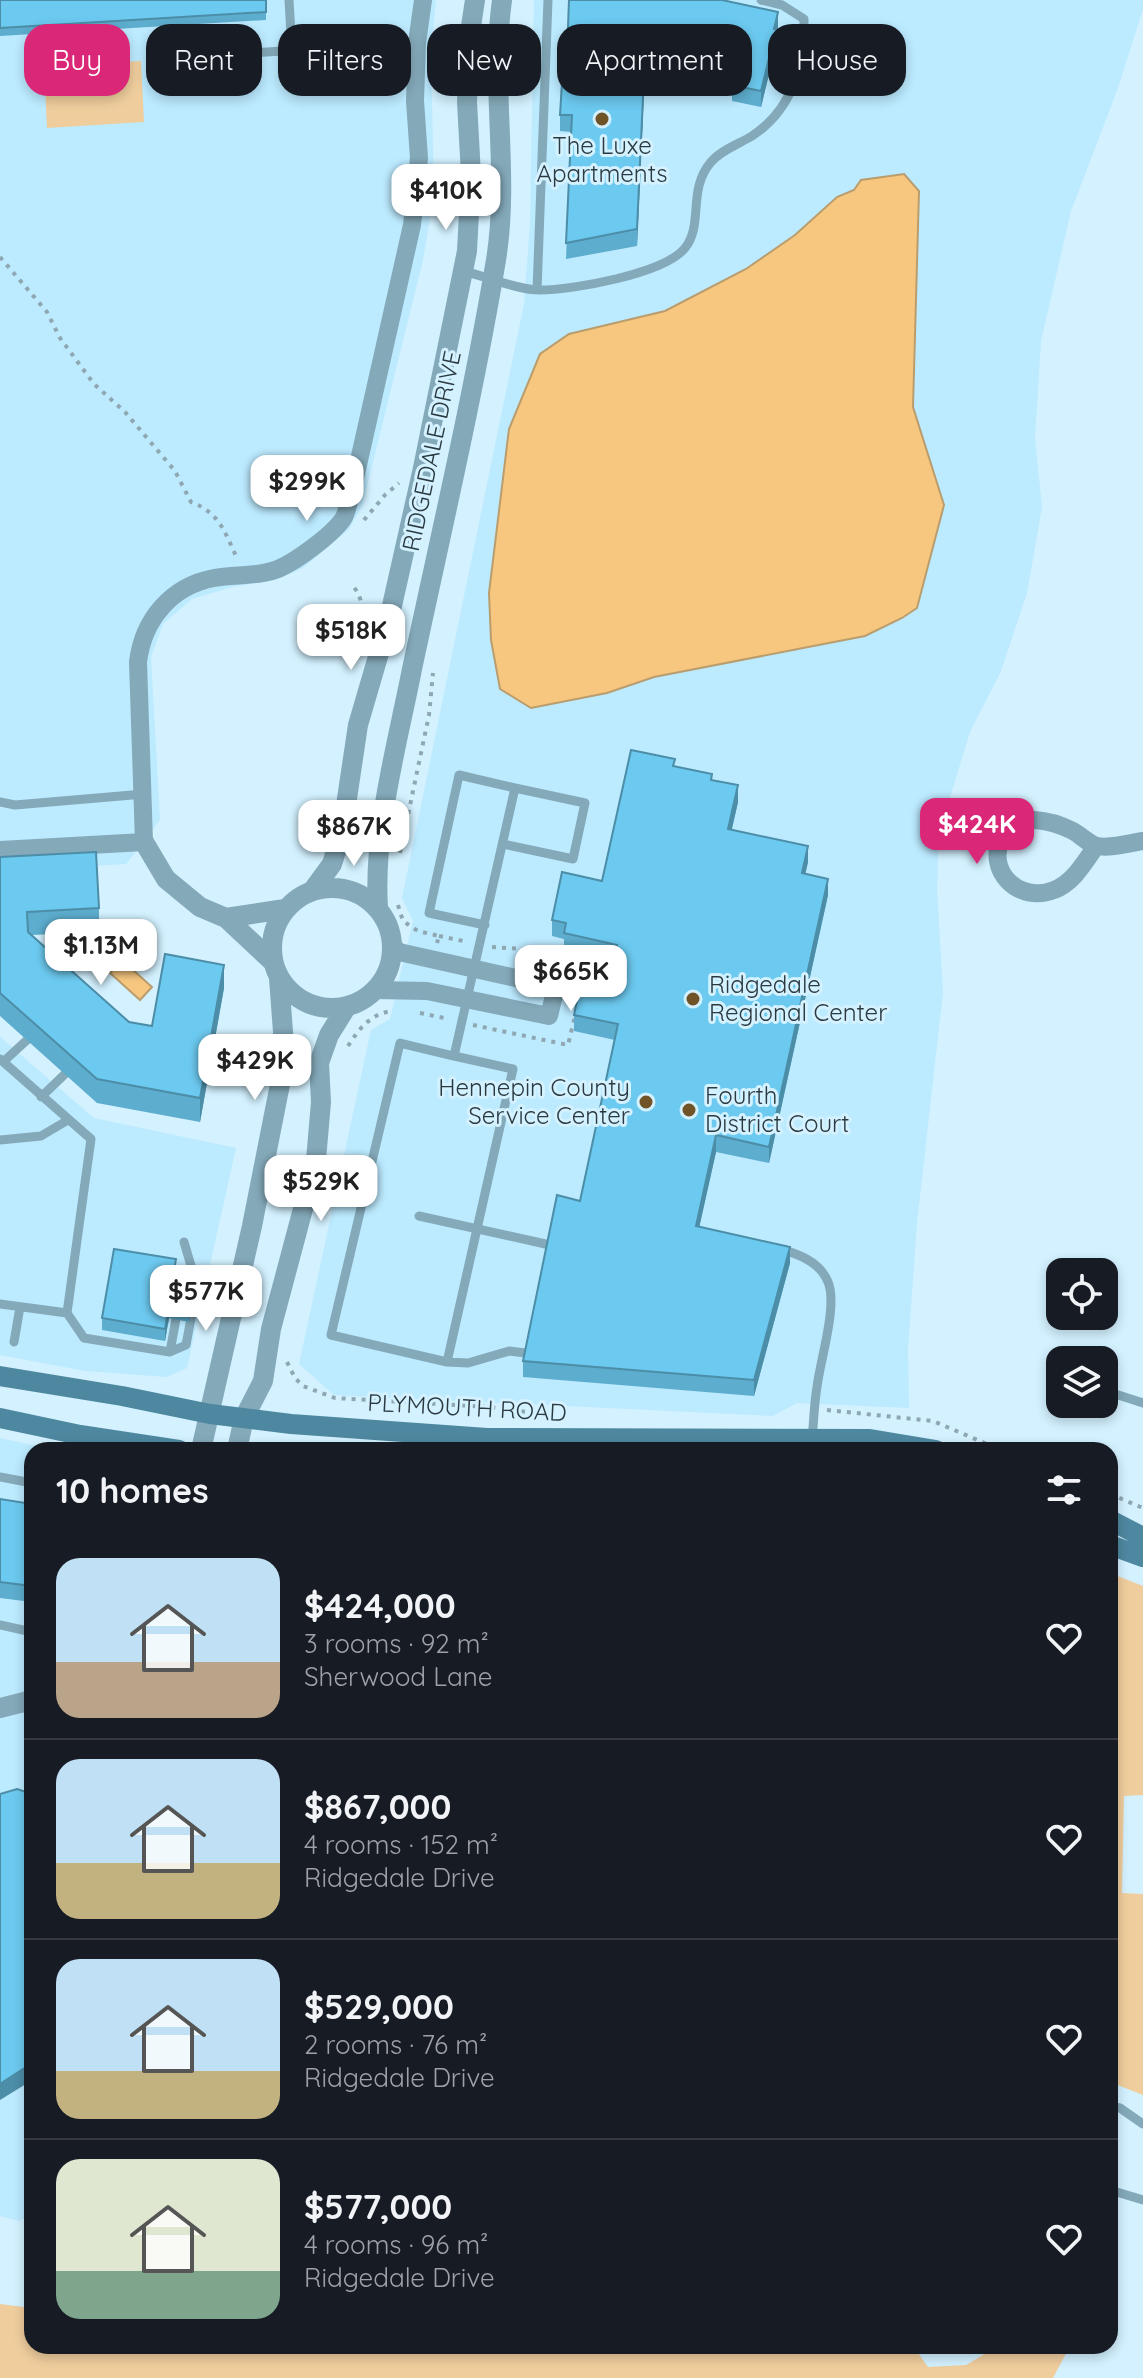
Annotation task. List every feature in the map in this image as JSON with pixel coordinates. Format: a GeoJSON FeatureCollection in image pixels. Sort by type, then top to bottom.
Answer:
{"type":"FeatureCollection","features":[{"type":"Feature","properties":{"kind":"main road","name":"PLYMOUTH ROAD"},"geometry":{"type":"LineString","coordinates":[[0,1376],[210,1414],[291,1424],[487,1438],[704,1442]]}},
{"type":"Feature","properties":{"kind":"main road"},"geometry":{"type":"LineString","coordinates":[[0,1418],[126,1442]]}},
{"type":"Feature","properties":{"kind":"main road","name":"PLYMOUTH ROAD"},"geometry":{"type":"LineString","coordinates":[[835,1442],[870,1439],[888,1442]]}},
{"type":"Feature","properties":{"kind":"main road"},"geometry":{"type":"LineString","coordinates":[[1118,1524],[1143,1537]]}},
{"type":"Feature","properties":{"kind":"main road"},"geometry":{"type":"LineString","coordinates":[[1118,1548],[1143,1557]]}},
{"type":"Feature","properties":{"kind":"street"},"geometry":{"type":"LineString","coordinates":[[226,918],[285,909],[313,890],[331,887],[349,889],[365,896],[378,908],[388,926],[391,961],[376,990],[347,1006],[330,1008],[313,1005],[294,996],[276,970],[226,918],[200,907],[166,879],[144,842],[138,693],[141,641],[165,601],[211,578],[273,571],[299,559],[342,520],[351,496],[412,225],[419,158],[415,108],[417,43],[423,0]]}},
{"type":"Feature","properties":{"kind":"street","name":"RIDGEDALE DRIVE"},"geometry":{"type":"LineString","coordinates":[[313,890],[332,864],[342,832],[348,775],[358,725],[393,603],[467,251],[471,175],[467,102],[470,33],[475,0]]}},
{"type":"Feature","properties":{"kind":"street","name":"RIDGEDALE DRIVE"},"geometry":{"type":"LineString","coordinates":[[378,908],[376,875],[395,755],[497,254],[502,0]]}},
{"type":"Feature","properties":{"kind":"street"},"geometry":{"type":"LineString","coordinates":[[1096,846],[1067,883],[1038,894],[1023,892],[1006,882],[998,865],[997,848],[1003,832],[1016,821],[1036,820],[1058,825],[1096,846],[1143,841]]}},
{"type":"Feature","properties":{"kind":"street"},"geometry":{"type":"LineString","coordinates":[[0,850],[144,842]]}},
{"type":"Feature","properties":{"kind":"street"},"geometry":{"type":"LineString","coordinates":[[203,1442],[252,1226],[285,1059],[272,951],[275,928],[285,909]]}},
{"type":"Feature","properties":{"kind":"street"},"geometry":{"type":"LineString","coordinates":[[376,990],[427,991],[549,1016],[556,987],[399,952],[392,945]]}},
{"type":"Feature","properties":{"kind":"street"},"geometry":{"type":"LineString","coordinates":[[239,1442],[244,1418],[263,1381],[271,1329],[316,1160],[321,1102],[319,1063],[329,1035],[347,1006]]}},
{"type":"Feature","properties":{"kind":"street"},"geometry":{"type":"LineString","coordinates":[[0,1708],[24,1702]]}},
{"type":"Feature","properties":{"kind":"lane"},"geometry":{"type":"LineString","coordinates":[[289,0],[290,24]]}},
{"type":"Feature","properties":{"kind":"lane"},"geometry":{"type":"LineString","coordinates":[[537,290],[548,0]]}},
{"type":"Feature","properties":{"kind":"lane"},"geometry":{"type":"LineString","coordinates":[[761,0],[782,5],[804,19],[804,24]]}},
{"type":"Feature","properties":{"kind":"lane"},"geometry":{"type":"LineString","coordinates":[[411,43],[417,43]]}},
{"type":"Feature","properties":{"kind":"lane"},"geometry":{"type":"LineString","coordinates":[[463,271],[537,290],[594,286],[662,263],[685,249],[694,228],[696,195],[701,177],[713,159],[772,121],[790,96]]}},
{"type":"Feature","properties":{"kind":"lane"},"geometry":{"type":"LineString","coordinates":[[485,925],[429,913],[459,775],[585,803],[573,859],[503,844]]}},
{"type":"Feature","properties":{"kind":"lane"},"geometry":{"type":"LineString","coordinates":[[454,1056],[515,788]]}},
{"type":"Feature","properties":{"kind":"lane"},"geometry":{"type":"LineString","coordinates":[[0,802],[15,805],[144,794]]}},
{"type":"Feature","properties":{"kind":"lane"},"geometry":{"type":"LineString","coordinates":[[27,1040],[2,1061],[91,1139],[67,1313],[84,1338],[170,1352],[186,1345],[197,1286],[184,1242]]}},
{"type":"Feature","properties":{"kind":"lane"},"geometry":{"type":"LineString","coordinates":[[447,1362],[513,1069],[400,1043],[331,1335],[447,1362],[468,1363],[509,1351],[543,1355]]}},
{"type":"Feature","properties":{"kind":"lane"},"geometry":{"type":"LineString","coordinates":[[41,1097],[65,1074]]}},
{"type":"Feature","properties":{"kind":"lane"},"geometry":{"type":"LineString","coordinates":[[0,1140],[41,1136],[68,1120]]}},
{"type":"Feature","properties":{"kind":"lane"},"geometry":{"type":"LineString","coordinates":[[419,1216],[550,1245]]}},
{"type":"Feature","properties":{"kind":"lane"},"geometry":{"type":"LineString","coordinates":[[766,1246],[793,1252],[818,1266],[829,1283],[830,1308],[812,1442]]}},
{"type":"Feature","properties":{"kind":"lane"},"geometry":{"type":"LineString","coordinates":[[186,1283],[192,1270]]}},
{"type":"Feature","properties":{"kind":"lane"},"geometry":{"type":"LineString","coordinates":[[0,1304],[67,1313]]}},
{"type":"Feature","properties":{"kind":"lane"},"geometry":{"type":"LineString","coordinates":[[14,1342],[20,1307]]}},
{"type":"Feature","properties":{"kind":"lane"},"geometry":{"type":"LineString","coordinates":[[170,1352],[176,1319]]}},
{"type":"Feature","properties":{"kind":"lane"},"geometry":{"type":"LineString","coordinates":[[1118,1395],[1143,1403]]}},
{"type":"Feature","properties":{"kind":"lane"},"geometry":{"type":"LineString","coordinates":[[0,1477],[24,1482]]}},
{"type":"Feature","properties":{"kind":"lane"},"geometry":{"type":"LineString","coordinates":[[0,1625],[24,1630]]}},
{"type":"Feature","properties":{"kind":"lane"},"geometry":{"type":"LineString","coordinates":[[1118,2108],[1143,2124]]}},
{"type":"Feature","properties":{"kind":"lane"},"geometry":{"type":"LineString","coordinates":[[1118,2192],[1143,2200]]}},
{"type":"Feature","properties":{"kind":"path"},"geometry":{"type":"LineString","coordinates":[[0,257],[47,312],[60,338],[94,384],[125,412],[175,471],[191,502],[208,509],[221,524],[237,560],[239,575]]}},
{"type":"Feature","properties":{"kind":"path"},"geometry":{"type":"LineString","coordinates":[[357,529],[401,481]]}},
{"type":"Feature","properties":{"kind":"path"},"geometry":{"type":"LineString","coordinates":[[332,635],[355,625],[360,616],[360,594],[353,586]]}},
{"type":"Feature","properties":{"kind":"path"},"geometry":{"type":"LineString","coordinates":[[439,936],[471,943]]}},
{"type":"Feature","properties":{"kind":"path"},"geometry":{"type":"LineString","coordinates":[[420,1013],[453,1020]]}},
{"type":"Feature","properties":{"kind":"path"},"geometry":{"type":"LineString","coordinates":[[295,1378],[317,1394],[335,1398],[489,1407],[577,1418]]}},
{"type":"Feature","properties":{"kind":"path"},"geometry":{"type":"LineString","coordinates":[[815,1408],[933,1421],[982,1442]]}},
{"type":"Feature","properties":{"kind":"path"},"geometry":{"type":"LineString","coordinates":[[1118,1497],[1143,1508]]}},
{"type":"Feature","properties":{"kind":"shaded area"},"geometry":{"type":"Polygon","coordinates":[[[0,0],[436,0],[434,24],[427,24],[427,96],[432,96],[434,195],[423,260],[362,506],[349,529],[303,568],[275,580],[232,587],[192,599],[163,624],[151,657],[160,820],[126,864],[0,871],[0,0]]]}},
{"type":"Feature","properties":{"kind":"shaded area"},"geometry":{"type":"Polygon","coordinates":[[[534,0],[1143,0],[1143,9],[1118,88],[1071,211],[1041,341],[1035,438],[1042,507],[1027,593],[1001,671],[970,732],[939,833],[937,890],[943,992],[917,1223],[908,1349],[909,1408],[797,1403],[773,1416],[334,1395],[299,1364],[371,1030],[390,1019],[413,921],[402,898],[524,304],[530,224],[532,96],[541,96],[541,24],[534,24],[534,0]]]}},
{"type":"Feature","properties":{"kind":"shaded area"},"geometry":{"type":"Polygon","coordinates":[[[141,61],[144,122],[47,128],[45,96],[130,96],[130,62],[141,61]]]}},
{"type":"Feature","properties":{"kind":"shaded area"},"geometry":{"type":"Polygon","coordinates":[[[904,174],[919,191],[913,407],[944,505],[917,608],[865,636],[654,677],[607,693],[531,708],[500,689],[491,640],[489,593],[509,429],[540,354],[569,334],[665,311],[746,269],[795,235],[837,197],[854,190],[861,180],[904,174]]]}},
{"type":"Feature","properties":{"kind":"shaded area"},"geometry":{"type":"Polygon","coordinates":[[[122,960],[152,987],[140,1000],[110,973],[122,960]]]}},
{"type":"Feature","properties":{"kind":"shaded area"},"geometry":{"type":"Polygon","coordinates":[[[0,1037],[94,1118],[236,1148],[187,1368],[167,1377],[85,1371],[0,1355],[0,1037]]]}},
{"type":"Feature","properties":{"kind":"shaded area"},"geometry":{"type":"Polygon","coordinates":[[[0,1438],[24,1443],[24,2218],[19,2221],[0,2216],[0,1438]]]}},
{"type":"Feature","properties":{"kind":"shaded area"},"geometry":{"type":"Polygon","coordinates":[[[1118,1576],[1143,1586],[1143,1795],[1124,1796],[1122,1893],[1143,1894],[1143,2095],[1118,2085],[1118,1576]]]}},
{"type":"Feature","properties":{"kind":"shaded area"},"geometry":{"type":"Polygon","coordinates":[[[0,2304],[24,2307],[24,2354],[919,2354],[928,2367],[966,2365],[983,2354],[1066,2354],[1053,2378],[0,2378],[0,2304]]]}},
{"type":"Feature","properties":{"kind":"building"},"geometry":{"type":"Polygon","coordinates":[[[0,0],[266,0],[266,12],[24,24],[24,27],[0,28],[0,0]]]}},
{"type":"Feature","properties":{"kind":"building"},"geometry":{"type":"Polygon","coordinates":[[[569,0],[722,0],[778,12],[775,24],[768,24],[768,62],[761,91],[752,89],[752,24],[568,24],[569,0]]]}},
{"type":"Feature","properties":{"kind":"building"},"geometry":{"type":"Polygon","coordinates":[[[561,96],[643,96],[637,229],[566,243],[572,115],[560,115],[561,96]]]}},
{"type":"Feature","properties":{"kind":"building","name":"Ridgedale Regional Center"},"geometry":{"type":"Polygon","coordinates":[[[631,750],[675,759],[673,766],[712,774],[711,780],[738,785],[728,829],[808,846],[802,873],[828,879],[769,1147],[716,1135],[696,1226],[790,1247],[754,1380],[523,1361],[557,1195],[580,1201],[618,1024],[574,1015],[584,968],[610,974],[617,945],[564,933],[566,923],[552,920],[562,872],[602,881],[631,750]]]}},
{"type":"Feature","properties":{"kind":"building"},"geometry":{"type":"Polygon","coordinates":[[[96,852],[99,908],[27,912],[28,932],[129,1022],[152,1026],[165,954],[224,965],[200,1098],[97,1079],[0,993],[0,857],[96,852]]]}},
{"type":"Feature","properties":{"kind":"building"},"geometry":{"type":"Polygon","coordinates":[[[114,1249],[176,1259],[172,1283],[193,1286],[189,1309],[169,1306],[165,1329],[102,1318],[114,1249]]]}},
{"type":"Feature","properties":{"kind":"building"},"geometry":{"type":"Polygon","coordinates":[[[0,1499],[24,1503],[24,1585],[0,1582],[0,1499]]]}},
{"type":"Feature","properties":{"kind":"building"},"geometry":{"type":"Polygon","coordinates":[[[17,1789],[24,1791],[24,2068],[0,2084],[0,1794],[17,1789]]]}},
{"type":"Feature","properties":{"kind":"place","name":"The Luxe Apartments"},"geometry":{"type":"Point","coordinates":[602,119]}},
{"type":"Feature","properties":{"kind":"place","name":"Ridgedale Regional Center"},"geometry":{"type":"Point","coordinates":[693,999]}},
{"type":"Feature","properties":{"kind":"place","name":"Hennepin County Service Center"},"geometry":{"type":"Point","coordinates":[646,1102]}},
{"type":"Feature","properties":{"kind":"place","name":"Fourth District Court"},"geometry":{"type":"Point","coordinates":[689,1110]}}]}
